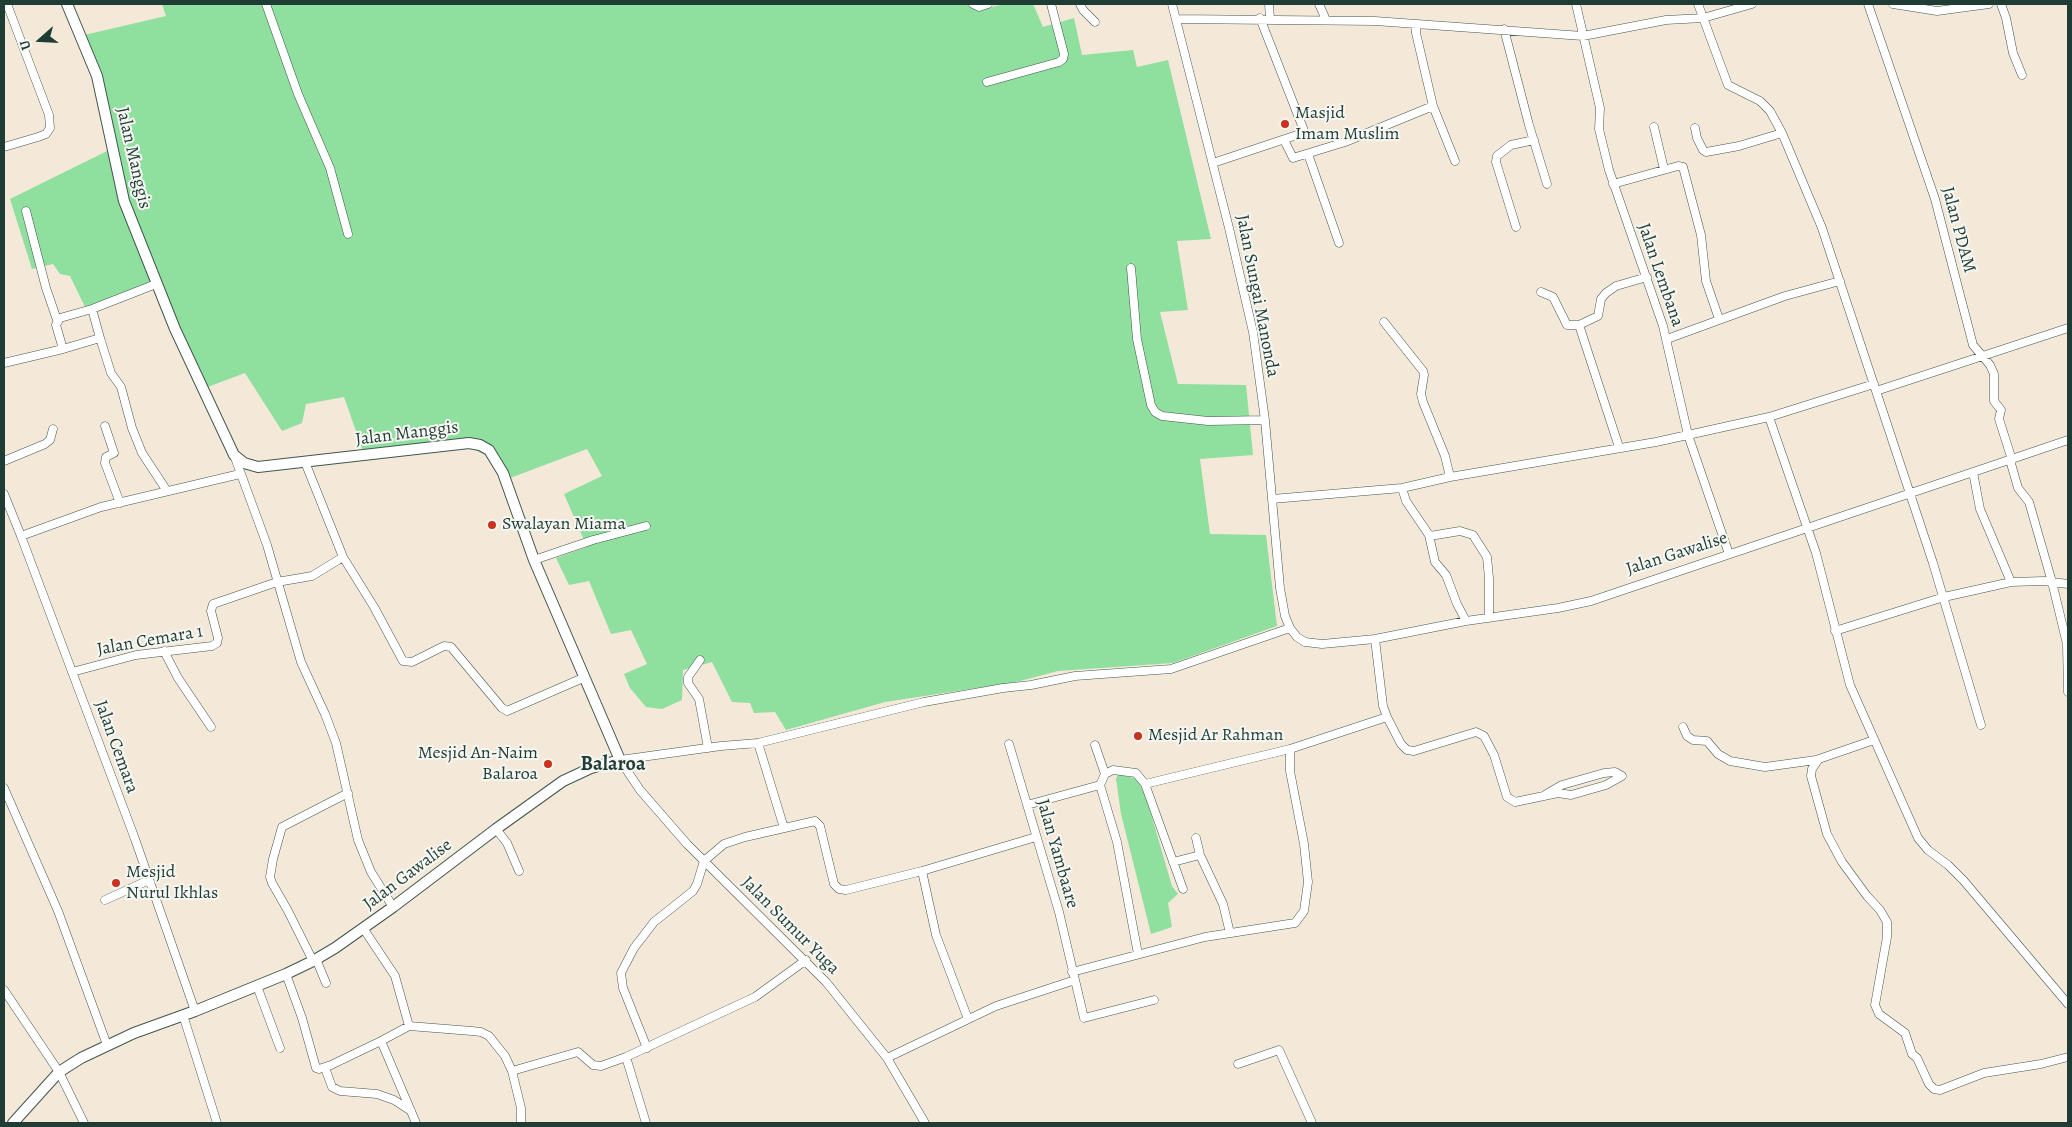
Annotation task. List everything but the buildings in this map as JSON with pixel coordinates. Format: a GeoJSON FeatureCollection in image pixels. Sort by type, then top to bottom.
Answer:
{"type":"FeatureCollection","features":[{"type":"Feature","properties":{"kind":"street"},"geometry":{"type":"LineString","coordinates":[[4,147],[46,134],[50,128],[48,114],[7,4]]}},
{"type":"Feature","properties":{"kind":"street","name":"Jalan Manggis"},"geometry":{"type":"LineString","coordinates":[[67,4],[97,76],[120,188],[156,284],[186,355],[234,455],[267,545],[300,662],[326,714],[336,743],[352,818],[365,858],[379,887],[393,908]]}},
{"type":"Feature","properties":{"kind":"street"},"geometry":{"type":"LineString","coordinates":[[266,4],[298,94],[330,168],[348,234]]}},
{"type":"Feature","properties":{"kind":"street"},"geometry":{"type":"LineString","coordinates":[[973,4],[981,7],[988,4]]}},
{"type":"Feature","properties":{"kind":"street"},"geometry":{"type":"LineString","coordinates":[[987,82],[1059,62],[1063,59],[1064,54],[1051,4]]}},
{"type":"Feature","properties":{"kind":"street"},"geometry":{"type":"LineString","coordinates":[[1080,4],[1083,10],[1096,22]]}},
{"type":"Feature","properties":{"kind":"street","name":"Jalan Sungai Manonda"},"geometry":{"type":"LineString","coordinates":[[1172,4],[1213,163],[1253,332],[1265,420],[1280,588],[1285,616],[1290,628]]}},
{"type":"Feature","properties":{"kind":"street"},"geometry":{"type":"LineString","coordinates":[[1269,4],[1270,19]]}},
{"type":"Feature","properties":{"kind":"street"},"geometry":{"type":"LineString","coordinates":[[1319,4],[1326,20]]}},
{"type":"Feature","properties":{"kind":"street","name":"Jalan Lembana"},"geometry":{"type":"LineString","coordinates":[[1576,4],[1600,108],[1600,133],[1613,184],[1647,277],[1667,339],[1688,435],[1728,554]]}},
{"type":"Feature","properties":{"kind":"street"},"geometry":{"type":"LineString","coordinates":[[1176,19],[1260,18],[1326,20],[1504,29],[1582,36],[1701,12],[1752,4]]}},
{"type":"Feature","properties":{"kind":"street","name":"Jalan PDAM"},"geometry":{"type":"LineString","coordinates":[[1868,4],[1935,199],[1973,345],[1990,365],[1994,374],[1994,401],[2001,410],[1999,420],[2018,488],[2029,502],[2065,634],[2068,692]]}},
{"type":"Feature","properties":{"kind":"street"},"geometry":{"type":"LineString","coordinates":[[1893,4],[1937,11],[1989,4]]}},
{"type":"Feature","properties":{"kind":"street"},"geometry":{"type":"LineString","coordinates":[[2001,4],[2006,18],[2013,53],[2022,74]]}},
{"type":"Feature","properties":{"kind":"street"},"geometry":{"type":"LineString","coordinates":[[1701,12],[1728,85],[1764,104],[1782,133],[1822,228],[1944,597],[1981,725]]}},
{"type":"Feature","properties":{"kind":"street"},"geometry":{"type":"LineString","coordinates":[[1213,163],[1303,134],[1260,18]]}},
{"type":"Feature","properties":{"kind":"street"},"geometry":{"type":"LineString","coordinates":[[1416,24],[1416,33],[1433,106],[1455,161]]}},
{"type":"Feature","properties":{"kind":"street"},"geometry":{"type":"LineString","coordinates":[[1504,29],[1547,184]]}},
{"type":"Feature","properties":{"kind":"street"},"geometry":{"type":"LineString","coordinates":[[1284,140],[1292,158],[1345,142],[1433,106]]}},
{"type":"Feature","properties":{"kind":"street"},"geometry":{"type":"LineString","coordinates":[[1654,127],[1664,169]]}},
{"type":"Feature","properties":{"kind":"street"},"geometry":{"type":"LineString","coordinates":[[1695,128],[1697,138],[1706,152],[1739,146],[1782,133]]}},
{"type":"Feature","properties":{"kind":"street"},"geometry":{"type":"LineString","coordinates":[[1516,227],[1496,162],[1497,156],[1511,145],[1534,140]]}},
{"type":"Feature","properties":{"kind":"street"},"geometry":{"type":"LineString","coordinates":[[1308,154],[1339,243]]}},
{"type":"Feature","properties":{"kind":"street"},"geometry":{"type":"LineString","coordinates":[[1613,184],[1681,165],[1684,168],[1700,235],[1706,281],[1719,319]]}},
{"type":"Feature","properties":{"kind":"street"},"geometry":{"type":"LineString","coordinates":[[26,211],[46,288],[58,320],[56,324],[63,349]]}},
{"type":"Feature","properties":{"kind":"street"},"geometry":{"type":"LineString","coordinates":[[1131,268],[1137,339],[1151,405],[1155,412],[1162,416],[1208,421],[1265,420]]}},
{"type":"Feature","properties":{"kind":"street"},"geometry":{"type":"LineString","coordinates":[[1540,292],[1553,297],[1567,325],[1580,325],[1598,316],[1602,299],[1606,293],[1616,286],[1647,277]]}},
{"type":"Feature","properties":{"kind":"street"},"geometry":{"type":"LineString","coordinates":[[1667,339],[1785,296],[1840,281]]}},
{"type":"Feature","properties":{"kind":"street"},"geometry":{"type":"LineString","coordinates":[[58,320],[156,284]]}},
{"type":"Feature","properties":{"kind":"street"},"geometry":{"type":"LineString","coordinates":[[92,308],[111,373],[121,387],[139,448],[167,492]]}},
{"type":"Feature","properties":{"kind":"street"},"geometry":{"type":"LineString","coordinates":[[1384,322],[1424,373],[1422,397],[1445,456],[1450,477]]}},
{"type":"Feature","properties":{"kind":"street"},"geometry":{"type":"LineString","coordinates":[[1580,325],[1619,447]]}},
{"type":"Feature","properties":{"kind":"street"},"geometry":{"type":"LineString","coordinates":[[1272,499],[1402,488],[1450,477],[1688,435],[1769,417],[1981,356],[2068,328]]}},
{"type":"Feature","properties":{"kind":"street"},"geometry":{"type":"LineString","coordinates":[[4,363],[100,338]]}},
{"type":"Feature","properties":{"kind":"street"},"geometry":{"type":"LineString","coordinates":[[1769,417],[1820,567],[1850,685],[1921,843],[1964,881],[2068,1004]]}},
{"type":"Feature","properties":{"kind":"street"},"geometry":{"type":"LineString","coordinates":[[105,426],[114,452],[106,457],[105,463],[120,503]]}},
{"type":"Feature","properties":{"kind":"street"},"geometry":{"type":"LineString","coordinates":[[4,461],[46,444],[50,440],[53,429]]}},
{"type":"Feature","properties":{"kind":"street","name":"Jalan Gawalise"},"geometry":{"type":"LineString","coordinates":[[13,1123],[59,1072],[107,1045],[286,974],[335,948],[393,908],[496,829],[571,777],[591,768],[620,760],[758,743],[924,702],[1003,688],[1031,685],[1075,676],[1171,668],[1290,628],[1297,637],[1306,642],[1322,644],[1375,639],[1466,621],[1578,604],[2068,440]]}},
{"type":"Feature","properties":{"kind":"street","name":"Jalan Manggis"},"geometry":{"type":"LineString","coordinates":[[234,455],[238,460],[250,466],[304,462],[468,442],[489,450],[503,473],[534,560],[583,678],[620,760]]}},
{"type":"Feature","properties":{"kind":"street"},"geometry":{"type":"LineString","coordinates":[[304,462],[342,557],[374,607],[401,659],[405,663],[412,662],[444,646],[451,647],[502,708],[507,711],[583,678]]}},
{"type":"Feature","properties":{"kind":"street"},"geometry":{"type":"LineString","coordinates":[[1974,472],[1980,509],[2011,582]]}},
{"type":"Feature","properties":{"kind":"street"},"geometry":{"type":"LineString","coordinates":[[21,536],[101,508],[240,474]]}},
{"type":"Feature","properties":{"kind":"street"},"geometry":{"type":"LineString","coordinates":[[1402,488],[1408,504],[1430,536],[1435,562],[1446,576],[1466,621]]}},
{"type":"Feature","properties":{"kind":"street","name":"Jalan Cemara"},"geometry":{"type":"LineString","coordinates":[[5,498],[72,672],[196,1011]]}},
{"type":"Feature","properties":{"kind":"street"},"geometry":{"type":"LineString","coordinates":[[534,560],[593,540],[646,526]]}},
{"type":"Feature","properties":{"kind":"street"},"geometry":{"type":"LineString","coordinates":[[1430,536],[1460,531],[1473,535],[1487,557],[1490,578],[1489,618]]}},
{"type":"Feature","properties":{"kind":"street"},"geometry":{"type":"LineString","coordinates":[[277,582],[312,576],[342,557]]}},
{"type":"Feature","properties":{"kind":"street","name":"Jalan Cemara 1"},"geometry":{"type":"LineString","coordinates":[[72,672],[136,655],[212,646],[217,643],[211,611],[213,604],[277,582]]}},
{"type":"Feature","properties":{"kind":"street"},"geometry":{"type":"LineString","coordinates":[[1835,632],[1944,597],[2011,582],[2068,584]]}},
{"type":"Feature","properties":{"kind":"street"},"geometry":{"type":"LineString","coordinates":[[1375,639],[1383,706],[1401,744],[1407,750],[1414,751],[1476,732],[1484,736],[1494,755],[1507,797],[1515,802],[1545,795],[1571,795],[1606,785],[1622,776],[1615,772],[1604,773],[1562,786],[1545,795]]}},
{"type":"Feature","properties":{"kind":"street"},"geometry":{"type":"LineString","coordinates":[[164,651],[178,678],[211,727]]}},
{"type":"Feature","properties":{"kind":"street"},"geometry":{"type":"LineString","coordinates":[[700,660],[688,677],[688,683],[699,699],[708,748]]}},
{"type":"Feature","properties":{"kind":"street"},"geometry":{"type":"LineString","coordinates":[[1145,784],[1290,749],[1387,717]]}},
{"type":"Feature","properties":{"kind":"street"},"geometry":{"type":"LineString","coordinates":[[1683,727],[1687,736],[1693,740],[1707,741],[1718,754],[1730,761],[1765,767],[1818,760],[1874,740]]}},
{"type":"Feature","properties":{"kind":"street"},"geometry":{"type":"LineString","coordinates":[[758,743],[784,828]]}},
{"type":"Feature","properties":{"kind":"street","name":"Jalan Yambaare"},"geometry":{"type":"LineString","coordinates":[[1009,744],[1059,912],[1084,1018],[1154,1000]]}},
{"type":"Feature","properties":{"kind":"street"},"geometry":{"type":"LineString","coordinates":[[1095,745],[1105,774]]}},
{"type":"Feature","properties":{"kind":"street"},"geometry":{"type":"LineString","coordinates":[[887,1058],[1006,1002],[1138,954],[1230,933],[1295,922],[1304,911],[1308,882],[1304,844],[1290,771],[1290,749]]}},
{"type":"Feature","properties":{"kind":"street","name":"Jalan Sumur Yuga"},"geometry":{"type":"LineString","coordinates":[[620,760],[640,790],[704,860],[826,982],[887,1058],[906,1087],[925,1123]]}},
{"type":"Feature","properties":{"kind":"street"},"geometry":{"type":"LineString","coordinates":[[1818,760],[1812,769],[1811,776],[1827,834],[1842,862],[1867,896],[1880,910],[1887,922],[1887,937],[1875,1004],[1879,1014],[1905,1033],[1912,1054],[1917,1058],[1929,1084],[1934,1090],[1940,1090],[1984,1073],[2041,1064],[2068,1057]]}},
{"type":"Feature","properties":{"kind":"street"},"geometry":{"type":"LineString","coordinates":[[1138,954],[1117,842],[1100,785],[1105,774],[1113,770],[1136,773],[1145,784],[1183,889]]}},
{"type":"Feature","properties":{"kind":"street"},"geometry":{"type":"LineString","coordinates":[[1026,805],[1100,785]]}},
{"type":"Feature","properties":{"kind":"street"},"geometry":{"type":"LineString","coordinates":[[4,788],[58,911],[107,1045]]}},
{"type":"Feature","properties":{"kind":"street"},"geometry":{"type":"LineString","coordinates":[[326,983],[270,877],[282,827],[348,793]]}},
{"type":"Feature","properties":{"kind":"street"},"geometry":{"type":"LineString","coordinates":[[647,1048],[623,988],[621,973],[634,948],[654,922],[693,891],[704,860],[729,842],[815,821],[819,824],[834,884],[839,889],[846,890],[922,870],[1036,836]]}},
{"type":"Feature","properties":{"kind":"street"},"geometry":{"type":"LineString","coordinates":[[496,829],[507,843],[518,871]]}},
{"type":"Feature","properties":{"kind":"street"},"geometry":{"type":"LineString","coordinates":[[1196,838],[1200,854],[1223,904],[1230,933]]}},
{"type":"Feature","properties":{"kind":"street"},"geometry":{"type":"LineString","coordinates":[[1173,862],[1200,854]]}},
{"type":"Feature","properties":{"kind":"street"},"geometry":{"type":"LineString","coordinates":[[922,870],[936,935],[968,1019]]}},
{"type":"Feature","properties":{"kind":"street"},"geometry":{"type":"LineString","coordinates":[[105,900],[149,880]]}},
{"type":"Feature","properties":{"kind":"street"},"geometry":{"type":"LineString","coordinates":[[363,928],[395,976],[409,1026]]}},
{"type":"Feature","properties":{"kind":"street"},"geometry":{"type":"LineString","coordinates":[[512,1071],[574,1052],[582,1054],[597,1066],[626,1057],[756,997],[806,960]]}},
{"type":"Feature","properties":{"kind":"street"},"geometry":{"type":"LineString","coordinates":[[286,974],[302,1018],[316,1068],[325,1068],[409,1026],[481,1032],[489,1036],[506,1056],[512,1071],[520,1108],[521,1123]]}},
{"type":"Feature","properties":{"kind":"street"},"geometry":{"type":"LineString","coordinates":[[257,986],[280,1048]]}},
{"type":"Feature","properties":{"kind":"street"},"geometry":{"type":"LineString","coordinates":[[4,990],[59,1072],[84,1123]]}},
{"type":"Feature","properties":{"kind":"street"},"geometry":{"type":"LineString","coordinates":[[183,1015],[217,1123]]}},
{"type":"Feature","properties":{"kind":"street"},"geometry":{"type":"LineString","coordinates":[[381,1041],[416,1123]]}},
{"type":"Feature","properties":{"kind":"street"},"geometry":{"type":"LineString","coordinates":[[1238,1064],[1279,1050],[1312,1123]]}},
{"type":"Feature","properties":{"kind":"street"},"geometry":{"type":"LineString","coordinates":[[626,1057],[646,1123]]}},
{"type":"Feature","properties":{"kind":"street"},"geometry":{"type":"LineString","coordinates":[[325,1068],[332,1087],[340,1091],[377,1094],[394,1100],[411,1111]]}},
{"type":"Feature","properties":{"kind":"green space"},"geometry":{"type":"Polygon","coordinates":[[[162,4],[980,4],[982,9],[1005,4],[1033,4],[1043,27],[1074,18],[1082,55],[1133,50],[1137,67],[1168,60],[1211,239],[1177,241],[1188,310],[1160,312],[1178,384],[1246,385],[1253,455],[1200,459],[1210,534],[1266,535],[1277,626],[1173,663],[1058,671],[1016,682],[885,702],[786,730],[775,712],[754,713],[750,703],[732,702],[712,662],[683,670],[682,700],[662,709],[646,707],[630,688],[624,674],[647,664],[631,630],[611,634],[589,581],[569,585],[556,558],[587,547],[564,494],[602,476],[587,449],[502,481],[485,455],[454,439],[364,454],[344,397],[306,404],[302,423],[282,431],[245,373],[205,388],[184,360],[156,286],[89,315],[70,276],[60,274],[53,264],[32,269],[10,199],[107,151],[110,129],[80,36],[166,16],[162,4]]]}},
{"type":"Feature","properties":{"kind":"green space"},"geometry":{"type":"Polygon","coordinates":[[[1118,774],[1137,779],[1146,797],[1172,886],[1178,894],[1168,903],[1172,927],[1151,934],[1121,814],[1116,779],[1118,774]]]}},
{"type":"Feature","properties":{"kind":"place","name":"Masjid Imam Muslim"},"geometry":{"type":"Point","coordinates":[1285,124]}},
{"type":"Feature","properties":{"kind":"place","name":"Swalayan Miama"},"geometry":{"type":"Point","coordinates":[492,525]}},
{"type":"Feature","properties":{"kind":"place","name":"Mesjid Ar Rahman"},"geometry":{"type":"Point","coordinates":[1138,736]}},
{"type":"Feature","properties":{"kind":"place","name":"Mesjid An-Naim Balaroa"},"geometry":{"type":"Point","coordinates":[548,764]}},
{"type":"Feature","properties":{"kind":"place","name":"Mesjid Nurul Ikhlas"},"geometry":{"type":"Point","coordinates":[116,883]}},
{"type":"Feature","properties":{"kind":"district","name":"Balaroa"},"geometry":{"type":"Point","coordinates":[613,765]}}]}
